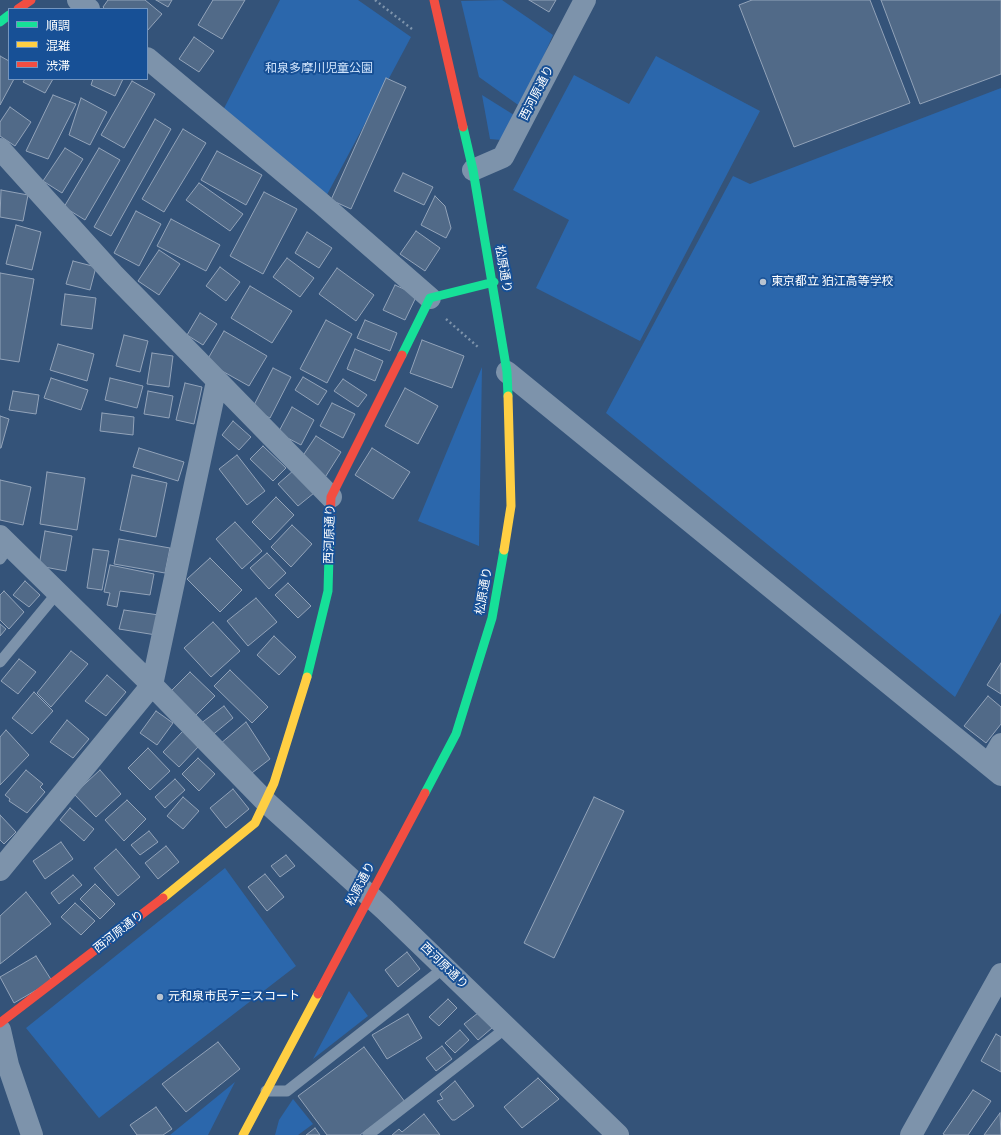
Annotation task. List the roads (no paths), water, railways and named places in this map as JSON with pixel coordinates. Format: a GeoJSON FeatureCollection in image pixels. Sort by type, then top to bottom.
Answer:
{"type":"FeatureCollection","features":[{"type":"Feature","properties":{"kind":"main road"},"geometry":{"type":"LineString","coordinates":[[20,8],[32,0]]}},
{"type":"Feature","properties":{"kind":"main road","name":"松原通り"},"geometry":{"type":"LineString","coordinates":[[243,1135],[368,896],[456,734],[492,618],[511,506],[507,372],[494,282],[473,170],[434,0]]}},
{"type":"Feature","properties":{"kind":"main road"},"geometry":{"type":"LineString","coordinates":[[0,22],[8,16]]}},
{"type":"Feature","properties":{"kind":"main road"},"geometry":{"type":"LineString","coordinates":[[430,298],[494,282]]}},
{"type":"Feature","properties":{"kind":"main road","name":"西河原通り"},"geometry":{"type":"LineString","coordinates":[[0,1023],[137,919],[254,823],[266,802],[274,783],[305,684],[328,591],[331,497],[430,298]]}},
{"type":"Feature","properties":{"kind":"street"},"geometry":{"type":"LineString","coordinates":[[78,0],[88,8]]}},
{"type":"Feature","properties":{"kind":"street","name":"西河原通り"},"geometry":{"type":"LineString","coordinates":[[473,170],[503,157],[585,0]]}},
{"type":"Feature","properties":{"kind":"street"},"geometry":{"type":"LineString","coordinates":[[148,59],[322,204],[430,298]]}},
{"type":"Feature","properties":{"kind":"street"},"geometry":{"type":"LineString","coordinates":[[0,151],[113,274],[331,497]]}},
{"type":"Feature","properties":{"kind":"street"},"geometry":{"type":"LineString","coordinates":[[507,372],[995,770],[1001,744]]}},
{"type":"Feature","properties":{"kind":"street"},"geometry":{"type":"LineString","coordinates":[[0,870],[152,685],[217,381]]}},
{"type":"Feature","properties":{"kind":"street"},"geometry":{"type":"LineString","coordinates":[[3,546],[58,592],[152,685],[266,802]]}},
{"type":"Feature","properties":{"kind":"street","name":"西河原通り"},"geometry":{"type":"LineString","coordinates":[[266,802],[445,967],[506,1028],[618,1135]]}},
{"type":"Feature","properties":{"kind":"street"},"geometry":{"type":"LineString","coordinates":[[911,1135],[1001,974]]}},
{"type":"Feature","properties":{"kind":"street"},"geometry":{"type":"LineString","coordinates":[[0,1030],[8,1065],[32,1135]]}},
{"type":"Feature","properties":{"kind":"lane"},"geometry":{"type":"LineString","coordinates":[[0,662],[58,592]]}},
{"type":"Feature","properties":{"kind":"lane"},"geometry":{"type":"LineString","coordinates":[[266,1092],[287,1091],[445,967]]}},
{"type":"Feature","properties":{"kind":"lane"},"geometry":{"type":"LineString","coordinates":[[368,1135],[506,1028]]}},
{"type":"Feature","properties":{"kind":"place","name":"東京都立 狛江高等学校"},"geometry":{"type":"Point","coordinates":[763,282]}},
{"type":"Feature","properties":{"kind":"place","name":"元和泉市民テニスコート"},"geometry":{"type":"Point","coordinates":[160,997]}},
{"type":"Feature","properties":{"kind":"park label","name":"和泉多摩川児童公園"},"geometry":{"type":"Point","coordinates":[319,69]}}]}
